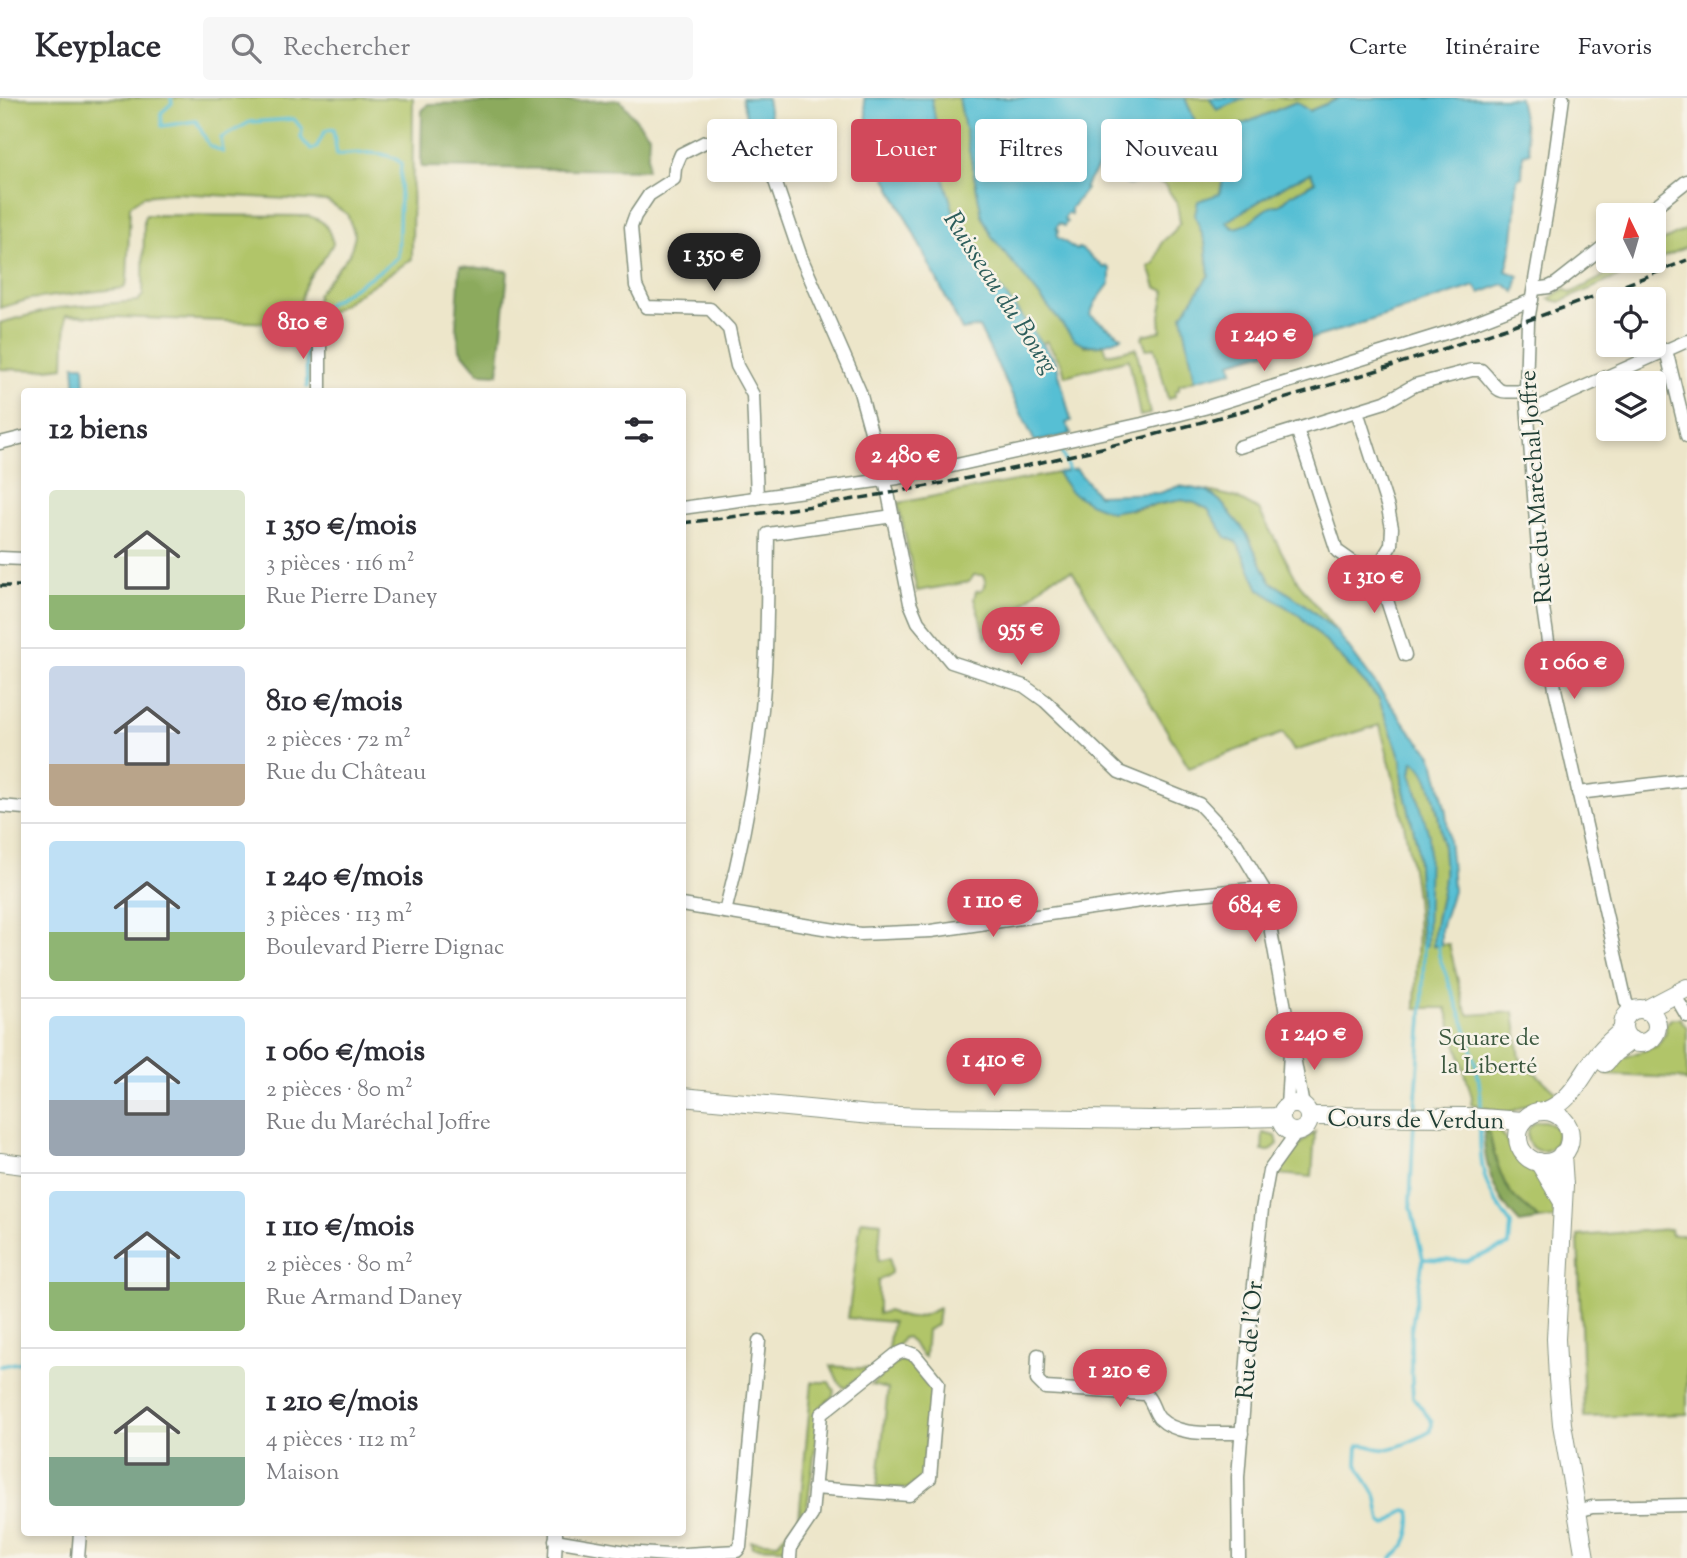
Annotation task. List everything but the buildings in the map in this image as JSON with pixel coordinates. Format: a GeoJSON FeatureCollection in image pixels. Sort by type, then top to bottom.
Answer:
{"type":"FeatureCollection","features":[{"type":"Feature","properties":{"kind":"main road"},"geometry":{"type":"LineString","coordinates":[[1645,1015],[1655,1034],[1647,1042],[1636,1043],[1627,1035],[1624,1019],[1685,1002]]}},
{"type":"Feature","properties":{"kind":"main road"},"geometry":{"type":"LineString","coordinates":[[1562,1154],[1548,1162],[1539,1162],[1524,1154],[1520,1130],[1537,1112],[1557,1107],[1569,1096],[1609,1042],[1627,1035]]}},
{"type":"Feature","properties":{"kind":"main road"},"geometry":{"type":"LineString","coordinates":[[1566,1125],[1577,1103],[1627,1035]]}},
{"type":"Feature","properties":{"kind":"main road","name":"Cours de Verdun"},"geometry":{"type":"LineString","coordinates":[[686,1097],[922,1117],[1153,1120],[1295,1112],[1467,1117],[1490,1120],[1520,1130]]}},
{"type":"Feature","properties":{"kind":"main road"},"geometry":{"type":"LineString","coordinates":[[1546,1111],[1561,1118],[1566,1125],[1569,1140],[1562,1154],[1563,1202],[1556,1339],[1562,1424],[1585,1558]]}},
{"type":"Feature","properties":{"kind":"main road"},"geometry":{"type":"LineString","coordinates":[[1295,1112],[1286,1129],[1297,1132]]}},
{"type":"Feature","properties":{"kind":"main road"},"geometry":{"type":"LineString","coordinates":[[0,1162],[21,1165]]}},
{"type":"Feature","properties":{"kind":"main road"},"geometry":{"type":"LineString","coordinates":[[1539,1162],[1563,1202]]}},
{"type":"Feature","properties":{"kind":"street","name":"Rue du Maréchal Joffre"},"geometry":{"type":"LineString","coordinates":[[1563,98],[1528,321],[1526,391],[1542,601],[1555,689],[1626,1002],[1645,1015]]}},
{"type":"Feature","properties":{"kind":"street"},"geometry":{"type":"LineString","coordinates":[[705,142],[681,153],[674,179],[649,195],[635,216],[631,227],[636,286],[646,307],[710,309],[729,329],[737,366],[753,395],[758,498]]}},
{"type":"Feature","properties":{"kind":"street"},"geometry":{"type":"LineString","coordinates":[[1659,203],[1687,181]]}},
{"type":"Feature","properties":{"kind":"street"},"geometry":{"type":"LineString","coordinates":[[775,182],[801,257],[840,350],[854,374],[885,480],[910,603],[918,622],[951,662],[1024,686],[1045,701],[1119,772],[1199,803],[1236,844],[1262,888],[1290,1048],[1295,1112]]}},
{"type":"Feature","properties":{"kind":"street"},"geometry":{"type":"LineString","coordinates":[[686,507],[885,480],[1073,440],[1236,399],[1455,330],[1557,283],[1596,252]]}},
{"type":"Feature","properties":{"kind":"street"},"geometry":{"type":"LineString","coordinates":[[320,328],[320,388]]}},
{"type":"Feature","properties":{"kind":"street"},"geometry":{"type":"LineString","coordinates":[[1687,341],[1666,350],[1687,436]]}},
{"type":"Feature","properties":{"kind":"street"},"geometry":{"type":"LineString","coordinates":[[1528,412],[1652,357]]}},
{"type":"Feature","properties":{"kind":"street"},"geometry":{"type":"LineString","coordinates":[[1239,447],[1385,402],[1415,386],[1472,370],[1480,370],[1497,390],[1526,391]]}},
{"type":"Feature","properties":{"kind":"street"},"geometry":{"type":"LineString","coordinates":[[1297,429],[1337,551],[1354,564],[1370,566],[1382,560],[1391,545],[1392,528],[1357,411]]}},
{"type":"Feature","properties":{"kind":"street"},"geometry":{"type":"LineString","coordinates":[[0,443],[21,438]]}},
{"type":"Feature","properties":{"kind":"street"},"geometry":{"type":"LineString","coordinates":[[725,912],[744,836],[760,725],[766,635],[768,534],[893,516]]}},
{"type":"Feature","properties":{"kind":"street"},"geometry":{"type":"LineString","coordinates":[[0,558],[21,559]]}},
{"type":"Feature","properties":{"kind":"street"},"geometry":{"type":"LineString","coordinates":[[1375,564],[1405,655]]}},
{"type":"Feature","properties":{"kind":"street"},"geometry":{"type":"LineString","coordinates":[[1578,793],[1687,780]]}},
{"type":"Feature","properties":{"kind":"street"},"geometry":{"type":"LineString","coordinates":[[0,806],[21,808]]}},
{"type":"Feature","properties":{"kind":"street"},"geometry":{"type":"LineString","coordinates":[[686,906],[860,934],[931,931],[1176,896],[1262,888]]}},
{"type":"Feature","properties":{"kind":"street","name":"Rue de l'Or"},"geometry":{"type":"LineString","coordinates":[[1238,1558],[1238,1476],[1262,1209],[1269,1171],[1297,1132]]}},
{"type":"Feature","properties":{"kind":"street"},"geometry":{"type":"LineString","coordinates":[[555,1558],[556,1536],[626,1552],[668,1555],[737,1551],[740,1547],[759,1341]]}},
{"type":"Feature","properties":{"kind":"street"},"geometry":{"type":"LineString","coordinates":[[790,1558],[791,1546],[812,1515],[814,1488],[821,1414],[895,1355],[904,1351],[915,1355],[937,1383],[930,1478],[909,1495],[814,1488]]}},
{"type":"Feature","properties":{"kind":"street"},"geometry":{"type":"LineString","coordinates":[[1038,1355],[1037,1380],[1045,1388],[1145,1394],[1151,1399],[1156,1415],[1169,1427],[1179,1431],[1242,1433]]}},
{"type":"Feature","properties":{"kind":"street"},"geometry":{"type":"LineString","coordinates":[[1578,1511],[1592,1507],[1687,1505]]}},
{"type":"Feature","properties":{"kind":"street"},"geometry":{"type":"LineString","coordinates":[[78,1558],[80,1536]]}},
{"type":"Feature","properties":{"kind":"green space"},"geometry":{"type":"Polygon","coordinates":[[[0,98],[413,98],[412,259],[311,325],[318,293],[350,253],[355,235],[347,214],[327,201],[174,193],[143,196],[130,206],[127,281],[124,288],[30,299],[0,308],[0,98]]]}},
{"type":"Feature","properties":{"kind":"green space"},"geometry":{"type":"Polygon","coordinates":[[[902,98],[959,98],[982,216],[992,237],[1085,346],[1104,345],[1107,354],[1136,348],[1150,414],[1140,416],[1129,359],[1065,376],[1062,364],[1046,341],[1043,344],[969,265],[936,182],[961,182],[961,119],[910,119],[902,98]]]}},
{"type":"Feature","properties":{"kind":"green space"},"geometry":{"type":"Polygon","coordinates":[[[1185,98],[1340,98],[1309,111],[1296,102],[1242,125],[1242,119],[1194,119],[1185,98]]]}},
{"type":"Feature","properties":{"kind":"green space"},"geometry":{"type":"Polygon","coordinates":[[[620,100],[649,135],[647,170],[421,167],[422,111],[428,104],[620,100]]]}},
{"type":"Feature","properties":{"kind":"green space"},"geometry":{"type":"Polygon","coordinates":[[[1311,173],[1315,181],[1280,205],[1267,209],[1239,227],[1233,228],[1226,222],[1289,183],[1311,173]]]}},
{"type":"Feature","properties":{"kind":"green space"},"geometry":{"type":"Polygon","coordinates":[[[1158,182],[1223,182],[1215,198],[1195,215],[1205,242],[1209,275],[1182,315],[1195,380],[1179,385],[1175,396],[1168,399],[1155,348],[1146,349],[1142,338],[1144,335],[1161,331],[1160,316],[1165,291],[1156,287],[1149,267],[1155,263],[1162,242],[1180,222],[1177,203],[1164,184],[1158,182]]]}},
{"type":"Feature","properties":{"kind":"green space"},"geometry":{"type":"Polygon","coordinates":[[[146,215],[308,216],[325,225],[333,243],[305,285],[298,324],[66,315],[64,367],[36,370],[0,369],[0,323],[57,308],[138,301],[143,295],[146,215]]]}},
{"type":"Feature","properties":{"kind":"green space"},"geometry":{"type":"Polygon","coordinates":[[[1687,229],[1687,247],[1666,256],[1666,239],[1687,229]]]}},
{"type":"Feature","properties":{"kind":"green space"},"geometry":{"type":"Polygon","coordinates":[[[460,266],[508,271],[498,374],[479,373],[460,350],[456,326],[460,266]]]}},
{"type":"Feature","properties":{"kind":"green space"},"geometry":{"type":"Polygon","coordinates":[[[1607,273],[1627,273],[1560,302],[1549,299],[1564,289],[1571,293],[1607,273]]]}},
{"type":"Feature","properties":{"kind":"green space","name":"Square de la Liberté"},"geometry":{"type":"Polygon","coordinates":[[[1057,473],[1070,491],[1132,510],[1182,500],[1208,509],[1226,536],[1240,548],[1259,589],[1300,616],[1379,699],[1401,759],[1404,790],[1417,844],[1422,946],[1427,946],[1427,929],[1419,799],[1411,774],[1413,760],[1421,767],[1433,795],[1443,849],[1444,876],[1433,945],[1449,944],[1464,1006],[1469,1015],[1514,1012],[1520,1059],[1560,1096],[1507,1112],[1471,1104],[1472,1097],[1446,1008],[1415,1008],[1415,889],[1405,827],[1380,725],[1294,751],[1283,733],[1189,768],[1072,571],[1051,578],[986,638],[974,599],[976,591],[985,585],[982,575],[974,575],[969,582],[917,591],[898,503],[1057,473]]]}},
{"type":"Feature","properties":{"kind":"green space"},"geometry":{"type":"Polygon","coordinates":[[[1207,491],[1235,497],[1259,510],[1298,582],[1337,632],[1304,604],[1270,581],[1245,531],[1220,501],[1207,491]]]}},
{"type":"Feature","properties":{"kind":"green space"},"geometry":{"type":"Polygon","coordinates":[[[1672,1018],[1680,1018],[1687,1028],[1687,1082],[1679,1078],[1607,1075],[1616,1060],[1657,1046],[1666,1032],[1666,1024],[1672,1018]]]}},
{"type":"Feature","properties":{"kind":"green space"},"geometry":{"type":"Polygon","coordinates":[[[1542,1121],[1553,1125],[1557,1136],[1553,1147],[1542,1151],[1531,1147],[1527,1136],[1531,1125],[1542,1121]]]}},
{"type":"Feature","properties":{"kind":"green space"},"geometry":{"type":"Polygon","coordinates":[[[1485,1125],[1499,1132],[1515,1153],[1545,1183],[1557,1218],[1539,1220],[1510,1192],[1498,1167],[1489,1132],[1484,1131],[1485,1125]]]}},
{"type":"Feature","properties":{"kind":"green space"},"geometry":{"type":"Polygon","coordinates":[[[1484,1131],[1489,1132],[1498,1167],[1510,1192],[1539,1220],[1520,1223],[1497,1192],[1488,1169],[1484,1131]]]}},
{"type":"Feature","properties":{"kind":"green space"},"geometry":{"type":"Polygon","coordinates":[[[1315,1132],[1312,1177],[1277,1174],[1302,1142],[1315,1132]]]}},
{"type":"Feature","properties":{"kind":"green space"},"geometry":{"type":"Polygon","coordinates":[[[1263,1133],[1276,1136],[1278,1144],[1270,1151],[1262,1151],[1263,1133]]]}},
{"type":"Feature","properties":{"kind":"green space"},"geometry":{"type":"Polygon","coordinates":[[[861,1220],[881,1222],[878,1261],[890,1258],[891,1273],[878,1281],[878,1314],[888,1311],[902,1317],[914,1318],[939,1308],[937,1325],[927,1330],[925,1357],[907,1337],[903,1338],[890,1357],[887,1355],[892,1322],[848,1318],[861,1220]]]}},
{"type":"Feature","properties":{"kind":"green space"},"geometry":{"type":"Polygon","coordinates":[[[1670,1229],[1671,1235],[1687,1235],[1687,1414],[1584,1417],[1578,1236],[1670,1229]]]}},
{"type":"Feature","properties":{"kind":"green space"},"geometry":{"type":"Polygon","coordinates":[[[899,1360],[914,1363],[932,1386],[924,1476],[907,1489],[877,1488],[888,1389],[871,1385],[899,1360]]]}},
{"type":"Feature","properties":{"kind":"green space"},"geometry":{"type":"Polygon","coordinates":[[[831,1366],[869,1369],[845,1388],[839,1383],[831,1366]]]}},
{"type":"Feature","properties":{"kind":"green space"},"geometry":{"type":"Polygon","coordinates":[[[812,1382],[829,1382],[834,1391],[833,1396],[821,1407],[806,1515],[784,1548],[752,1547],[751,1541],[778,1543],[799,1518],[812,1382]]]}},
{"type":"Feature","properties":{"kind":"water"},"geometry":{"type":"Polygon","coordinates":[[[742,98],[767,98],[770,119],[747,119],[742,98]]]}},
{"type":"Feature","properties":{"kind":"water"},"geometry":{"type":"Polygon","coordinates":[[[864,98],[931,98],[935,119],[867,119],[864,98]]]}},
{"type":"Feature","properties":{"kind":"water"},"geometry":{"type":"Polygon","coordinates":[[[959,98],[1185,98],[1194,119],[1101,119],[1101,164],[1071,208],[1071,215],[1068,213],[1064,219],[1067,222],[1064,226],[1059,223],[1056,228],[1057,237],[1077,250],[1083,250],[1104,268],[1106,266],[1110,269],[1110,283],[1095,303],[1090,315],[1122,337],[1109,342],[1098,345],[1074,339],[992,237],[982,216],[975,182],[1087,182],[1087,119],[975,119],[975,180],[959,98]]]}},
{"type":"Feature","properties":{"kind":"water"},"geometry":{"type":"Polygon","coordinates":[[[1210,98],[1246,98],[1217,110],[1210,98]]]}},
{"type":"Feature","properties":{"kind":"water"},"geometry":{"type":"Polygon","coordinates":[[[1340,98],[1519,98],[1530,152],[1523,154],[1522,177],[1517,179],[1513,237],[1506,271],[1519,276],[1515,292],[1504,284],[1480,293],[1475,286],[1231,362],[1233,371],[1195,380],[1182,315],[1209,275],[1205,242],[1195,215],[1198,201],[1219,194],[1222,182],[1242,182],[1242,124],[1296,102],[1309,111],[1340,98]],[[1311,173],[1289,183],[1226,222],[1233,228],[1239,227],[1267,209],[1280,205],[1315,182],[1311,173]]]}},
{"type":"Feature","properties":{"kind":"water"},"geometry":{"type":"Polygon","coordinates":[[[888,182],[945,182],[961,236],[1056,362],[1071,421],[1066,423],[1071,434],[1035,442],[979,327],[962,330],[888,182]]]}},
{"type":"Feature","properties":{"kind":"water"},"geometry":{"type":"Polygon","coordinates":[[[74,365],[84,365],[85,388],[76,388],[74,365]]]}},
{"type":"Feature","properties":{"kind":"water"},"geometry":{"type":"Polygon","coordinates":[[[1076,469],[1098,495],[1160,493],[1179,486],[1207,491],[1220,501],[1245,531],[1270,581],[1304,604],[1337,632],[1411,732],[1430,753],[1446,812],[1453,891],[1441,928],[1441,945],[1433,946],[1444,865],[1438,813],[1428,780],[1413,761],[1411,774],[1429,835],[1427,946],[1422,946],[1417,844],[1404,790],[1401,759],[1379,699],[1300,616],[1259,589],[1240,548],[1236,542],[1226,537],[1208,509],[1182,500],[1111,512],[1070,491],[1057,473],[1076,469]]]}},
{"type":"Feature","properties":{"kind":"waterway"},"geometry":{"type":"LineString","coordinates":[[171,98],[172,103],[161,113],[162,126],[196,121],[209,145],[223,152],[221,138],[250,122],[294,119],[302,129],[301,138],[311,150],[316,148],[325,131],[333,129],[337,155],[379,154],[401,163],[398,257],[326,305]]}},
{"type":"Feature","properties":{"kind":"waterway"},"geometry":{"type":"LineString","coordinates":[[309,321],[317,313]]}},
{"type":"Feature","properties":{"kind":"waterway"},"geometry":{"type":"LineString","coordinates":[[306,338],[307,387]]}},
{"type":"Feature","properties":{"kind":"waterway","name":"Ruisseau du Bourg"},"geometry":{"type":"LineString","coordinates":[[1059,445],[1070,474]]}},
{"type":"Feature","properties":{"kind":"waterway","name":"Ruisseau du Bourg"},"geometry":{"type":"LineString","coordinates":[[1438,941],[1439,956],[1473,1053],[1478,1074],[1481,1113]]}},
{"type":"Feature","properties":{"kind":"waterway"},"geometry":{"type":"LineString","coordinates":[[1415,1111],[1424,944]]}},
{"type":"Feature","properties":{"kind":"waterway"},"geometry":{"type":"LineString","coordinates":[[1391,1558],[1408,1538],[1410,1511],[1405,1510],[1386,1525],[1381,1522],[1377,1498],[1357,1464],[1358,1446],[1392,1448],[1431,1431],[1432,1422],[1413,1397],[1411,1365],[1411,1331],[1423,1259],[1410,1202],[1414,1122]]}},
{"type":"Feature","properties":{"kind":"waterway","name":"Ruisseau du Bourg"},"geometry":{"type":"LineString","coordinates":[[1423,1259],[1467,1261],[1509,1245],[1511,1224],[1495,1200],[1482,1166],[1480,1124]]}},
{"type":"Feature","properties":{"kind":"waterway"},"geometry":{"type":"LineString","coordinates":[[0,1366],[21,1362]]}},
{"type":"Feature","properties":{"kind":"railway"},"geometry":{"type":"LineString","coordinates":[[686,522],[812,506],[927,486],[1069,456],[1210,420],[1419,357],[1587,299],[1687,260]]}},
{"type":"Feature","properties":{"kind":"railway"},"geometry":{"type":"LineString","coordinates":[[0,586],[21,586]]}}]}
